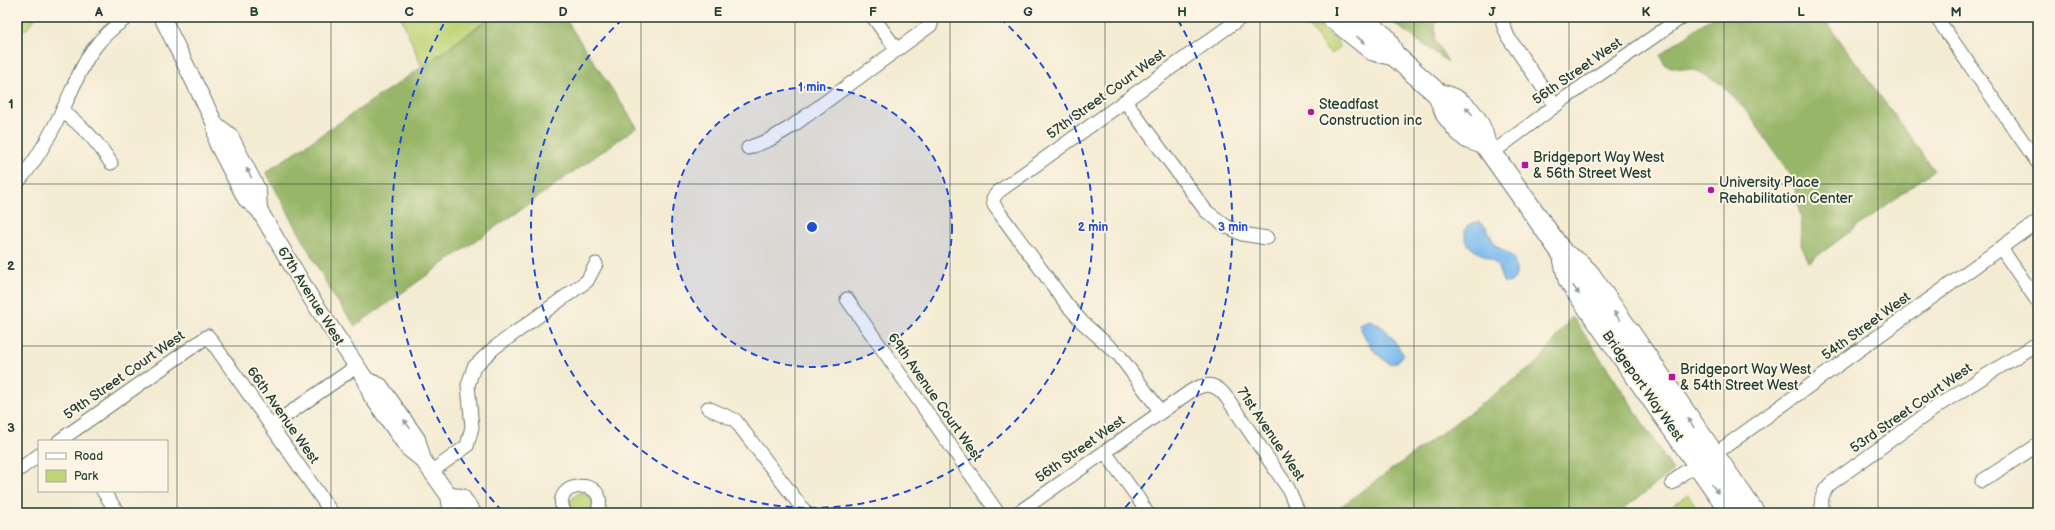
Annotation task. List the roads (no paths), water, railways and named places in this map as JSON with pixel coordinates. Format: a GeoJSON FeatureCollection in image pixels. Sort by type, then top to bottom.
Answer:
{"type":"FeatureCollection","features":[{"type":"Feature","properties":{"kind":"main road"},"geometry":{"type":"LineString","coordinates":[[1332,17],[1373,50],[1394,55]]}},
{"type":"Feature","properties":{"kind":"main road"},"geometry":{"type":"LineString","coordinates":[[1366,21],[1385,38],[1394,55],[1438,94],[1447,115],[1459,130],[1468,138],[1489,148]]}},
{"type":"Feature","properties":{"kind":"main road","name":"Bridgeport Way West"},"geometry":{"type":"LineString","coordinates":[[1489,148],[1563,254],[1569,280],[1706,460],[1754,513]]}},
{"type":"Feature","properties":{"kind":"main road","name":"Bridgeport Way West"},"geometry":{"type":"LineString","coordinates":[[1706,460],[1732,513]]}},
{"type":"Feature","properties":{"kind":"street"},"geometry":{"type":"LineString","coordinates":[[17,183],[40,151],[62,111],[78,72],[88,56],[113,28],[128,17]]}},
{"type":"Feature","properties":{"kind":"street","name":"67th Avenue West"},"geometry":{"type":"LineString","coordinates":[[162,17],[214,124],[217,143],[246,199],[259,210],[311,298],[366,380],[380,386],[417,438],[427,466],[449,496],[451,508],[454,513]]}},
{"type":"Feature","properties":{"kind":"street"},"geometry":{"type":"LineString","coordinates":[[872,17],[897,50]]}},
{"type":"Feature","properties":{"kind":"street","name":"57th Street Court West"},"geometry":{"type":"LineString","coordinates":[[1161,412],[1119,355],[1078,318],[1036,264],[1001,215],[993,200],[998,192],[1242,17]]}},
{"type":"Feature","properties":{"kind":"street"},"geometry":{"type":"LineString","coordinates":[[1504,17],[1503,24],[1508,36],[1556,105]]}},
{"type":"Feature","properties":{"kind":"street","name":"56th Street West"},"geometry":{"type":"LineString","coordinates":[[1489,148],[1556,105],[1682,17]]}},
{"type":"Feature","properties":{"kind":"street"},"geometry":{"type":"LineString","coordinates":[[1936,17],[2038,163]]}},
{"type":"Feature","properties":{"kind":"street"},"geometry":{"type":"LineString","coordinates":[[748,148],[769,140],[791,127],[931,26]]}},
{"type":"Feature","properties":{"kind":"street"},"geometry":{"type":"LineString","coordinates":[[1125,101],[1206,210],[1226,226],[1242,234],[1267,238]]}},
{"type":"Feature","properties":{"kind":"street"},"geometry":{"type":"LineString","coordinates":[[62,111],[87,131],[112,163]]}},
{"type":"Feature","properties":{"kind":"street","name":"54th Street West"},"geometry":{"type":"LineString","coordinates":[[1672,482],[1683,473],[1706,460],[2038,220]]}},
{"type":"Feature","properties":{"kind":"street"},"geometry":{"type":"LineString","coordinates":[[2001,248],[2038,302]]}},
{"type":"Feature","properties":{"kind":"street"},"geometry":{"type":"LineString","coordinates":[[427,466],[467,446],[472,427],[468,385],[474,367],[494,348],[587,281],[596,264]]}},
{"type":"Feature","properties":{"kind":"street","name":"69th Avenue Court West"},"geometry":{"type":"LineString","coordinates":[[847,299],[998,513]]}},
{"type":"Feature","properties":{"kind":"street","name":"66th Avenue West"},"geometry":{"type":"LineString","coordinates":[[208,336],[332,513]]}},
{"type":"Feature","properties":{"kind":"street","name":"59th Street Court West"},"geometry":{"type":"LineString","coordinates":[[64,440],[208,336]]}},
{"type":"Feature","properties":{"kind":"street","name":"53rd Street Court West"},"geometry":{"type":"LineString","coordinates":[[1824,513],[1822,507],[1822,495],[1830,484],[1942,403],[2038,343]]}},
{"type":"Feature","properties":{"kind":"street"},"geometry":{"type":"LineString","coordinates":[[271,426],[357,366]]}},
{"type":"Feature","properties":{"kind":"street","name":"56th Street West"},"geometry":{"type":"LineString","coordinates":[[1018,513],[1195,389],[1210,385]]}},
{"type":"Feature","properties":{"kind":"street","name":"71st Avenue West"},"geometry":{"type":"LineString","coordinates":[[1210,385],[1218,388],[1227,398],[1288,488],[1297,509]]}},
{"type":"Feature","properties":{"kind":"street"},"geometry":{"type":"LineString","coordinates":[[708,408],[736,420],[806,513]]}},
{"type":"Feature","properties":{"kind":"street"},"geometry":{"type":"LineString","coordinates":[[1982,481],[2038,445]]}},
{"type":"Feature","properties":{"kind":"street"},"geometry":{"type":"LineString","coordinates":[[1105,452],[1147,513]]}},
{"type":"Feature","properties":{"kind":"street"},"geometry":{"type":"LineString","coordinates":[[17,471],[38,456]]}},
{"type":"Feature","properties":{"kind":"street"},"geometry":{"type":"LineString","coordinates":[[564,513],[562,505],[565,493],[575,486],[582,485],[587,486],[597,494],[599,506],[597,513]]}},
{"type":"Feature","properties":{"kind":"street"},"geometry":{"type":"LineString","coordinates":[[104,492],[118,513]]}},
{"type":"Feature","properties":{"kind":"street"},"geometry":{"type":"LineString","coordinates":[[449,496],[462,497],[473,513]]}},
{"type":"Feature","properties":{"kind":"water"},"geometry":{"type":"Polygon","coordinates":[[[1479,222],[1486,227],[1495,245],[1513,257],[1516,275],[1515,278],[1509,283],[1503,282],[1496,264],[1474,250],[1467,243],[1465,229],[1471,223],[1479,222]]]}},
{"type":"Feature","properties":{"kind":"water"},"geometry":{"type":"Polygon","coordinates":[[[1369,320],[1385,329],[1396,343],[1403,354],[1397,362],[1390,364],[1375,352],[1367,341],[1359,324],[1369,320]]]}},
{"type":"Feature","properties":{"kind":"place","name":"Steadfast Construction inc"},"geometry":{"type":"Point","coordinates":[1311,112]}},
{"type":"Feature","properties":{"kind":"place","name":"Bridgeport Way West & 56th Street West"},"geometry":{"type":"Point","coordinates":[1525,165]}},
{"type":"Feature","properties":{"kind":"place","name":"University Place Rehabilitation Center"},"geometry":{"type":"Point","coordinates":[1711,190]}},
{"type":"Feature","properties":{"kind":"place","name":"Bridgeport Way West & 54th Street West"},"geometry":{"type":"Point","coordinates":[1672,377]}}]}
